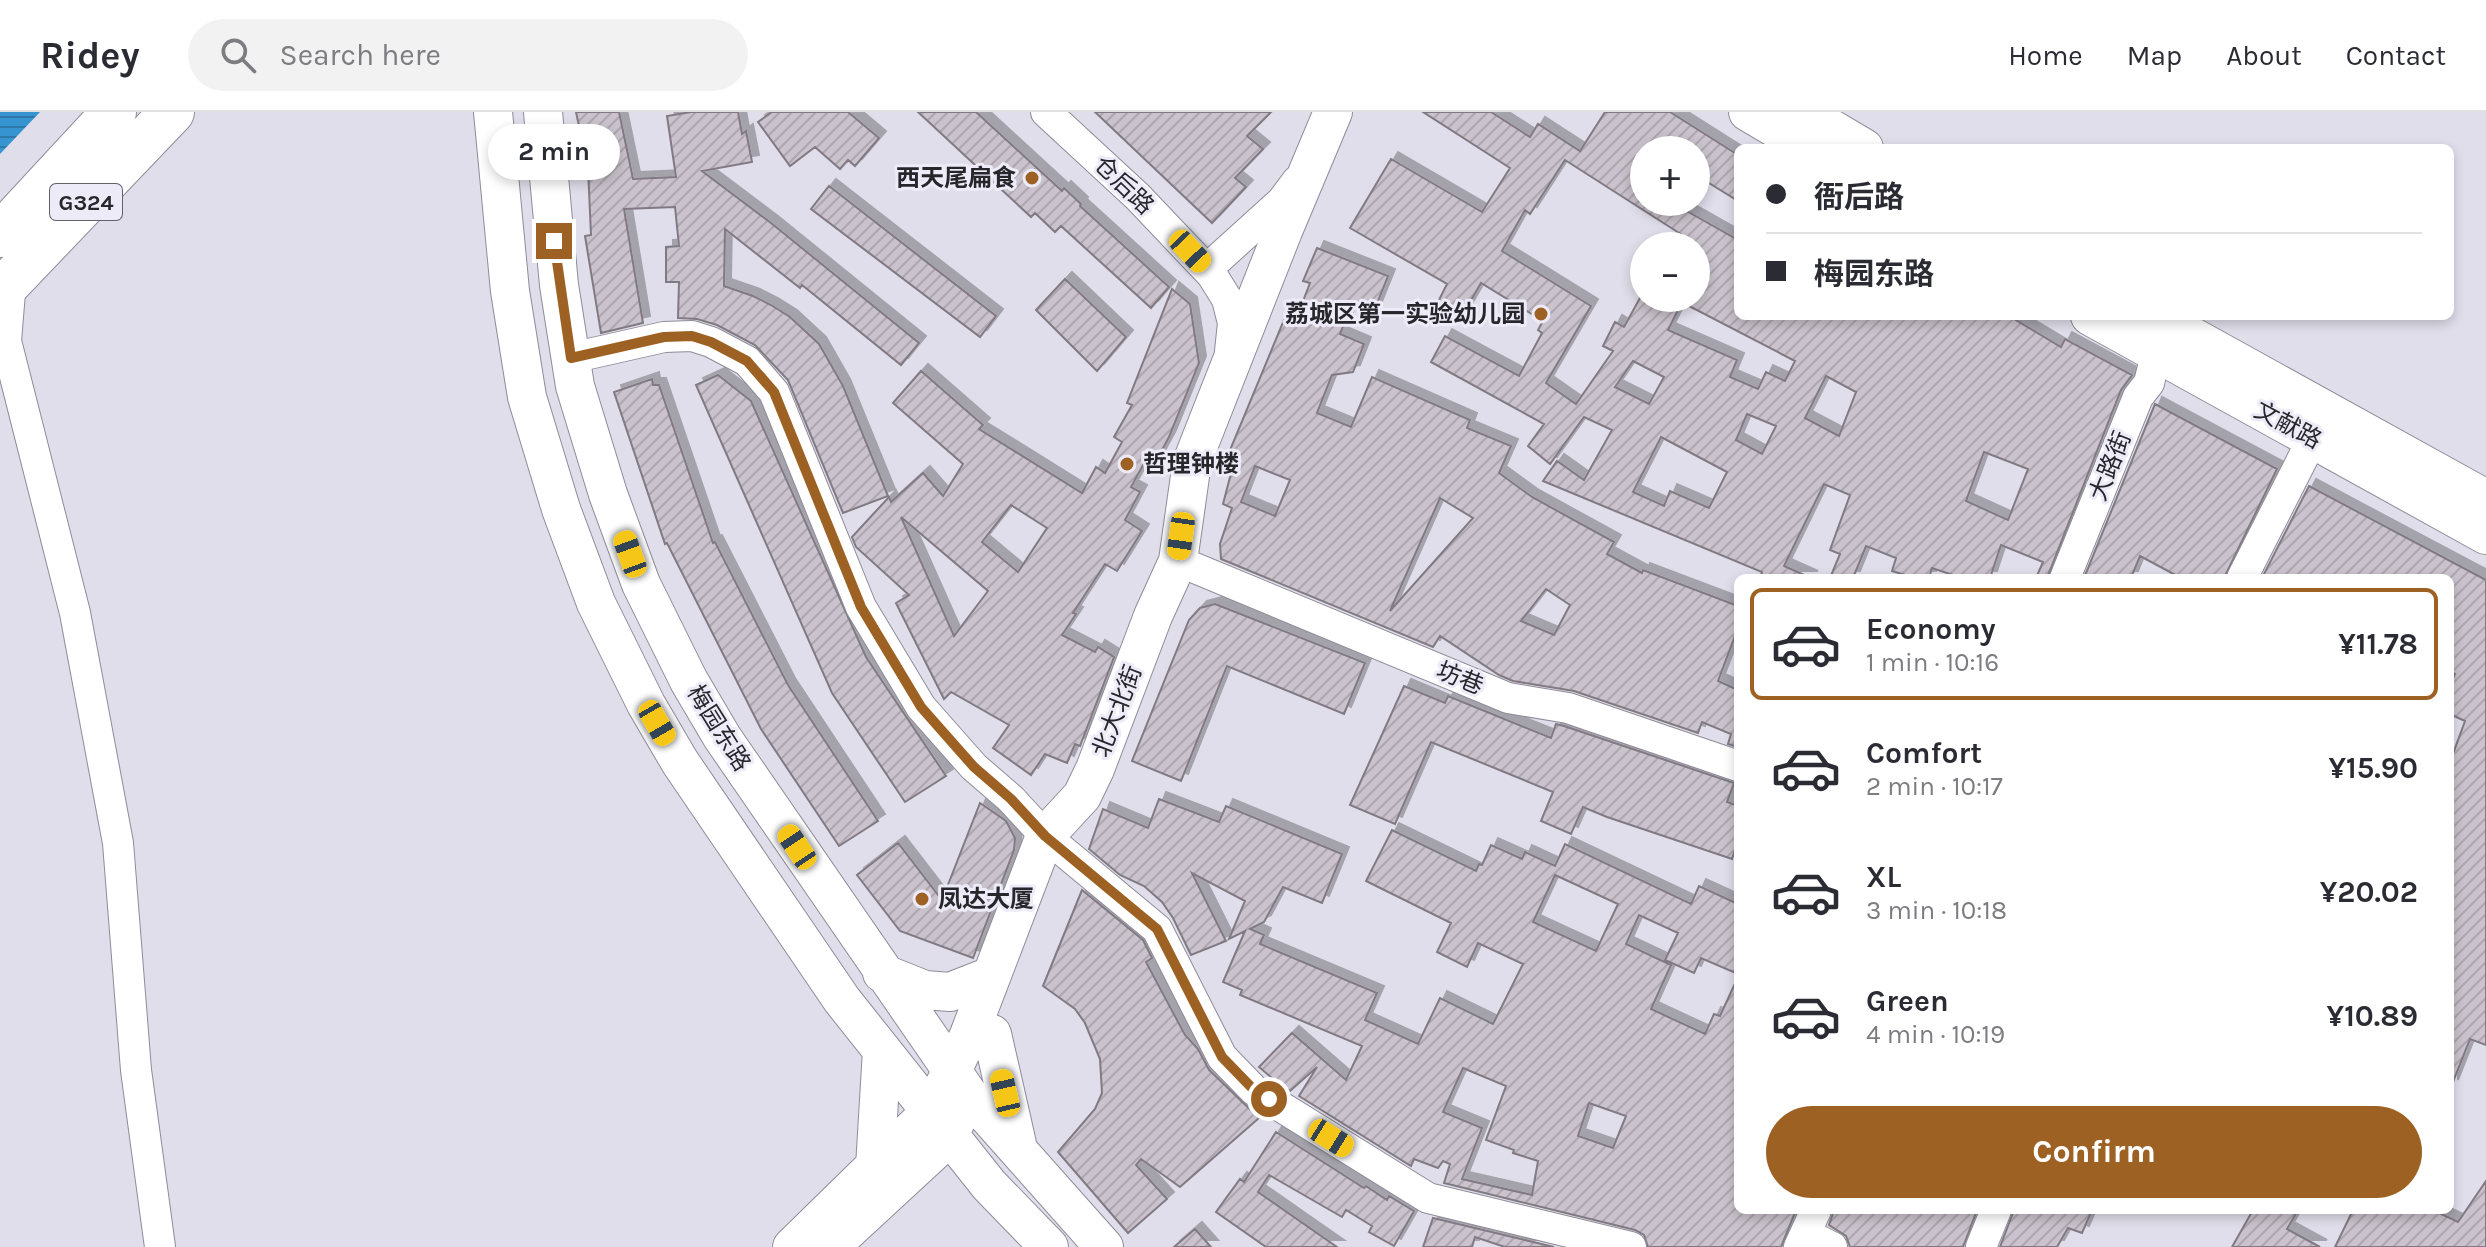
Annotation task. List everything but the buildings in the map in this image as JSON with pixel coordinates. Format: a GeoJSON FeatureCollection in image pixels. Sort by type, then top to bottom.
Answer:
{"type":"FeatureCollection","features":[{"type":"Feature","properties":{"kind":"highway","name":"G324"},"geometry":{"type":"LineString","coordinates":[[0,235],[114,112]]}},
{"type":"Feature","properties":{"kind":"highway","name":"G324"},"geometry":{"type":"LineString","coordinates":[[6,286],[172,112]]}},
{"type":"Feature","properties":{"kind":"main road","name":"梅园东路"},"geometry":{"type":"LineString","coordinates":[[493,112],[510,291],[527,397],[561,509],[596,603],[646,704],[680,762],[842,1000],[989,1185],[1049,1247]]}},
{"type":"Feature","properties":{"kind":"main road","name":"梅园东路"},"geometry":{"type":"LineString","coordinates":[[543,112],[558,271],[575,386],[608,494],[641,584],[689,681],[722,737],[882,973],[961,1082],[1104,1247]]}},
{"type":"Feature","properties":{"kind":"main road","name":"北大北街"},"geometry":{"type":"LineString","coordinates":[[961,1082],[991,976],[1054,844],[1095,769],[1153,616],[1178,561],[1192,462],[1333,112]]}},
{"type":"Feature","properties":{"kind":"main road","name":"北大北街"},"geometry":{"type":"LineString","coordinates":[[792,1247],[892,1170],[939,1125],[961,1082],[992,1034],[1054,844],[1091,812],[1106,780],[1190,566],[1205,484],[1358,112]]}},
{"type":"Feature","properties":{"kind":"main road"},"geometry":{"type":"LineString","coordinates":[[1748,112],[1802,144]]}},
{"type":"Feature","properties":{"kind":"main road"},"geometry":{"type":"LineString","coordinates":[[1803,112],[1857,144]]}},
{"type":"Feature","properties":{"kind":"main road","name":"文献路"},"geometry":{"type":"LineString","coordinates":[[2097,320],[2486,535]]}},
{"type":"Feature","properties":{"kind":"main road","name":"文献路"},"geometry":{"type":"LineString","coordinates":[[2162,320],[2486,499]]}},
{"type":"Feature","properties":{"kind":"main road"},"geometry":{"type":"LineString","coordinates":[[882,973],[925,990],[950,992],[991,976]]}},
{"type":"Feature","properties":{"kind":"main road"},"geometry":{"type":"LineString","coordinates":[[992,1034],[1019,1151]]}},
{"type":"Feature","properties":{"kind":"main road"},"geometry":{"type":"LineString","coordinates":[[882,1050],[892,1170],[989,1185]]}},
{"type":"Feature","properties":{"kind":"main road","name":"北大北街"},"geometry":{"type":"LineString","coordinates":[[830,1247],[892,1170]]}},
{"type":"Feature","properties":{"kind":"street","name":"仓后路"},"geometry":{"type":"LineString","coordinates":[[1046,112],[1138,197],[1207,269],[1227,299],[1233,323],[1224,383]]}},
{"type":"Feature","properties":{"kind":"street"},"geometry":{"type":"LineString","coordinates":[[1207,269],[1282,201],[1312,160]]}},
{"type":"Feature","properties":{"kind":"street"},"geometry":{"type":"LineString","coordinates":[[6,286],[6,341],[75,613],[118,843],[136,1070],[160,1247]]}},
{"type":"Feature","properties":{"kind":"street"},"geometry":{"type":"LineString","coordinates":[[571,358],[664,337],[692,336],[711,342],[747,361],[774,392],[861,607],[921,707],[974,767],[1011,799],[1054,844],[1157,929],[1222,1057],[1254,1090],[1428,1198],[1631,1247]]}},
{"type":"Feature","properties":{"kind":"street","name":"大路街"},"geometry":{"type":"LineString","coordinates":[[2067,574],[2138,397],[2149,383],[2156,355]]}},
{"type":"Feature","properties":{"kind":"street"},"geometry":{"type":"LineString","coordinates":[[2244,574],[2313,438]]}},
{"type":"Feature","properties":{"kind":"street","name":"坊巷"},"geometry":{"type":"LineString","coordinates":[[1190,566],[1508,698],[1568,708],[1734,765]]}},
{"type":"Feature","properties":{"kind":"street"},"geometry":{"type":"LineString","coordinates":[[1981,1247],[1994,1214]]}},
{"type":"Feature","properties":{"kind":"water"},"geometry":{"type":"Polygon","coordinates":[[[0,112],[40,112],[0,154],[0,112]]]}},
{"type":"Feature","properties":{"kind":"place","name":"西天尾扁食"},"geometry":{"type":"Point","coordinates":[1032,178]}},
{"type":"Feature","properties":{"kind":"place","name":"荔城区第一实验幼儿园"},"geometry":{"type":"Point","coordinates":[1541,314]}},
{"type":"Feature","properties":{"kind":"place","name":"哲理钟楼"},"geometry":{"type":"Point","coordinates":[1127,464]}},
{"type":"Feature","properties":{"kind":"place","name":"凤达大厦"},"geometry":{"type":"Point","coordinates":[922,899]}},
{"type":"Feature","properties":{"kind":"route"},"geometry":{"type":"LineString","coordinates":[[554,241],[571,358],[664,337],[692,336],[711,342],[747,361],[774,392],[861,607],[921,707],[974,767],[1011,799],[1045,836],[1157,929],[1222,1057],[1254,1090],[1269,1099]]}}]}
